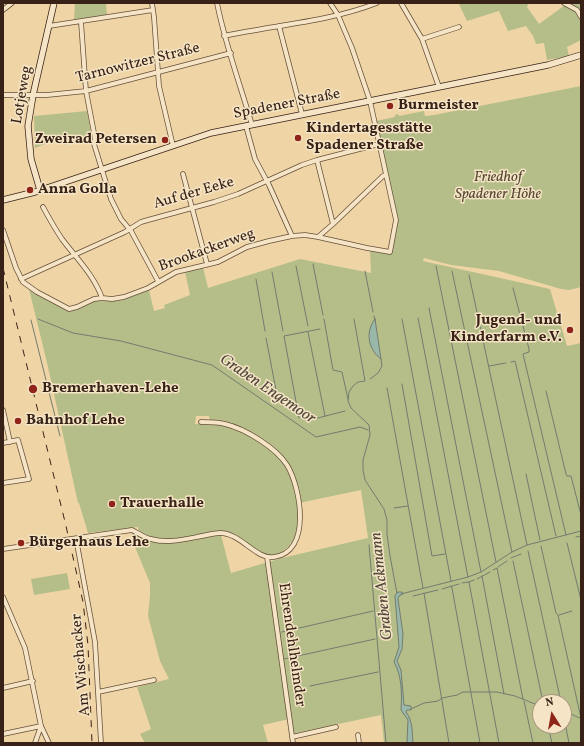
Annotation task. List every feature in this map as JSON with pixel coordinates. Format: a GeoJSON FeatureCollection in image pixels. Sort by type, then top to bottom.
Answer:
{"type":"FeatureCollection","features":[{"type":"Feature","properties":{"kind":"street"},"geometry":{"type":"LineString","coordinates":[[3,10],[12,3]]}},
{"type":"Feature","properties":{"kind":"street","name":"Lotjeweg"},"geometry":{"type":"LineString","coordinates":[[40,190],[32,159],[28,126],[54,3]]}},
{"type":"Feature","properties":{"kind":"street"},"geometry":{"type":"LineString","coordinates":[[152,3],[159,86],[173,146]]}},
{"type":"Feature","properties":{"kind":"street"},"geometry":{"type":"LineString","coordinates":[[217,3],[224,36],[231,53],[249,125],[255,159],[292,236]]}},
{"type":"Feature","properties":{"kind":"street"},"geometry":{"type":"LineString","coordinates":[[318,237],[383,176],[386,175],[370,101],[362,76],[338,15],[330,3]]}},
{"type":"Feature","properties":{"kind":"street"},"geometry":{"type":"LineString","coordinates":[[224,36],[338,15],[377,3]]}},
{"type":"Feature","properties":{"kind":"street"},"geometry":{"type":"LineString","coordinates":[[402,3],[422,39],[439,87]]}},
{"type":"Feature","properties":{"kind":"street"},"geometry":{"type":"LineString","coordinates":[[564,3],[577,10],[581,17]]}},
{"type":"Feature","properties":{"kind":"street"},"geometry":{"type":"LineString","coordinates":[[49,26],[153,10]]}},
{"type":"Feature","properties":{"kind":"street"},"geometry":{"type":"LineString","coordinates":[[81,22],[86,91],[95,138],[94,144],[101,170],[111,199],[121,219],[130,229],[158,281]]}},
{"type":"Feature","properties":{"kind":"street"},"geometry":{"type":"LineString","coordinates":[[279,26],[302,114]]}},
{"type":"Feature","properties":{"kind":"street"},"geometry":{"type":"LineString","coordinates":[[422,39],[459,27]]}},
{"type":"Feature","properties":{"kind":"street","name":"Tarnowitzer Straße"},"geometry":{"type":"LineString","coordinates":[[3,95],[47,95],[86,91],[231,53]]}},
{"type":"Feature","properties":{"kind":"street","name":"Spadener Straße"},"geometry":{"type":"LineString","coordinates":[[3,200],[40,190],[211,134],[302,114],[548,65],[581,55]]}},
{"type":"Feature","properties":{"kind":"street","name":"Auf der Eeke"},"geometry":{"type":"LineString","coordinates":[[21,279],[126,232],[148,220],[238,194],[302,165],[317,160],[379,144]]}},
{"type":"Feature","properties":{"kind":"street"},"geometry":{"type":"LineString","coordinates":[[317,160],[333,224]]}},
{"type":"Feature","properties":{"kind":"street"},"geometry":{"type":"LineString","coordinates":[[184,174],[207,264]]}},
{"type":"Feature","properties":{"kind":"street","name":"Brookackerweg"},"geometry":{"type":"LineString","coordinates":[[21,279],[37,292],[69,309],[73,309],[94,299],[124,297],[148,288],[176,272],[218,262],[250,246],[269,240],[305,235],[390,252],[396,220],[386,175]]}},
{"type":"Feature","properties":{"kind":"street"},"geometry":{"type":"LineString","coordinates":[[43,207],[54,227],[89,273],[102,298]]}},
{"type":"Feature","properties":{"kind":"street"},"geometry":{"type":"LineString","coordinates":[[3,230],[21,279]]}},
{"type":"Feature","properties":{"kind":"street"},"geometry":{"type":"LineString","coordinates":[[3,410],[10,442]]}},
{"type":"Feature","properties":{"kind":"street"},"geometry":{"type":"LineString","coordinates":[[3,549],[132,530],[151,539],[161,541],[180,540],[219,533],[229,533],[267,557],[278,556],[286,552],[295,543],[299,534],[300,518],[295,486],[287,465],[274,450],[241,429],[225,424],[201,422]]}},
{"type":"Feature","properties":{"kind":"street"},"geometry":{"type":"LineString","coordinates":[[3,444],[18,440],[29,479],[3,483]]}},
{"type":"Feature","properties":{"kind":"street","name":"Am Wischacker"},"geometry":{"type":"LineString","coordinates":[[79,538],[77,544],[95,642],[100,743]]}},
{"type":"Feature","properties":{"kind":"street","name":"Ehrendehlhelmder"},"geometry":{"type":"LineString","coordinates":[[267,557],[293,743]]}},
{"type":"Feature","properties":{"kind":"street"},"geometry":{"type":"LineString","coordinates":[[3,598],[26,648],[41,726],[49,743]]}},
{"type":"Feature","properties":{"kind":"street"},"geometry":{"type":"LineString","coordinates":[[98,692],[154,680]]}},
{"type":"Feature","properties":{"kind":"street"},"geometry":{"type":"LineString","coordinates":[[3,688],[33,681]]}},
{"type":"Feature","properties":{"kind":"street"},"geometry":{"type":"LineString","coordinates":[[3,734],[41,726]]}},
{"type":"Feature","properties":{"kind":"street"},"geometry":{"type":"LineString","coordinates":[[35,743],[41,726]]}},
{"type":"Feature","properties":{"kind":"street"},"geometry":{"type":"LineString","coordinates":[[292,737],[336,727]]}},
{"type":"Feature","properties":{"kind":"street"},"geometry":{"type":"LineString","coordinates":[[358,735],[359,743]]}},
{"type":"Feature","properties":{"kind":"green space"},"geometry":{"type":"Polygon","coordinates":[[[75,3],[106,3],[107,15],[74,20],[75,3]]]}},
{"type":"Feature","properties":{"kind":"green space"},"geometry":{"type":"Polygon","coordinates":[[[529,3],[527,7],[539,24],[565,5],[562,3],[581,3],[581,40],[567,47],[569,56],[547,60],[544,43],[536,44],[533,36],[526,26],[508,31],[499,11],[467,21],[459,4],[529,3]]]}},
{"type":"Feature","properties":{"kind":"green space","name":"Friedhof Spadener Höhe"},"geometry":{"type":"Polygon","coordinates":[[[581,86],[581,287],[569,290],[561,289],[499,271],[451,265],[424,258],[423,261],[550,289],[567,346],[581,343],[581,743],[384,743],[381,715],[291,734],[289,719],[263,725],[268,743],[145,743],[140,734],[151,729],[137,687],[169,679],[160,661],[148,616],[150,583],[135,547],[131,531],[151,541],[168,543],[221,535],[231,573],[282,558],[368,538],[361,490],[299,503],[295,483],[288,464],[273,447],[254,434],[243,429],[221,422],[210,421],[209,416],[196,416],[195,424],[226,425],[245,433],[270,449],[282,462],[294,486],[299,513],[295,538],[288,547],[275,555],[269,555],[262,553],[234,535],[218,532],[168,539],[149,537],[139,532],[138,527],[88,533],[78,503],[29,289],[63,308],[74,310],[94,300],[99,299],[112,301],[125,299],[149,290],[154,311],[165,308],[164,305],[190,295],[185,272],[203,267],[208,288],[300,259],[371,273],[370,250],[391,254],[398,219],[376,121],[395,117],[395,115],[398,114],[399,116],[424,111],[425,116],[581,86]]]}},
{"type":"Feature","properties":{"kind":"green space"},"geometry":{"type":"Polygon","coordinates":[[[87,111],[92,139],[65,145],[61,138],[35,148],[34,116],[87,111]]]}},
{"type":"Feature","properties":{"kind":"green space"},"geometry":{"type":"Polygon","coordinates":[[[67,573],[70,589],[34,595],[31,579],[67,573]]]}},
{"type":"Feature","properties":{"kind":"shaded area"},"geometry":{"type":"Polygon","coordinates":[[[375,319],[381,359],[373,350],[369,340],[370,329],[375,319]]]}},
{"type":"Feature","properties":{"kind":"shaded area"},"geometry":{"type":"Polygon","coordinates":[[[398,592],[402,592],[403,594],[399,596],[398,599],[403,634],[402,649],[397,661],[401,670],[404,705],[411,706],[411,710],[407,710],[406,712],[411,723],[413,743],[408,743],[407,741],[408,720],[401,710],[400,679],[394,662],[399,647],[395,596],[398,592]]]}},
{"type":"Feature","properties":{"kind":"waterway"},"geometry":{"type":"LineString","coordinates":[[313,264],[323,315]]}},
{"type":"Feature","properties":{"kind":"waterway"},"geometry":{"type":"LineString","coordinates":[[296,266],[308,326]]}},
{"type":"Feature","properties":{"kind":"waterway"},"geometry":{"type":"LineString","coordinates":[[436,266],[496,562]]}},
{"type":"Feature","properties":{"kind":"waterway"},"geometry":{"type":"LineString","coordinates":[[365,271],[373,312]]}},
{"type":"Feature","properties":{"kind":"waterway"},"geometry":{"type":"LineString","coordinates":[[452,271],[512,552]]}},
{"type":"Feature","properties":{"kind":"waterway"},"geometry":{"type":"LineString","coordinates":[[272,272],[283,331]]}},
{"type":"Feature","properties":{"kind":"waterway"},"geometry":{"type":"LineString","coordinates":[[469,275],[527,545]]}},
{"type":"Feature","properties":{"kind":"waterway"},"geometry":{"type":"LineString","coordinates":[[256,279],[265,331]]}},
{"type":"Feature","properties":{"kind":"waterway"},"geometry":{"type":"LineString","coordinates":[[513,288],[529,349],[529,352],[523,354],[566,535]]}},
{"type":"Feature","properties":{"kind":"waterway"},"geometry":{"type":"LineString","coordinates":[[429,308],[481,572]]}},
{"type":"Feature","properties":{"kind":"waterway"},"geometry":{"type":"LineString","coordinates":[[374,316],[375,321]]}},
{"type":"Feature","properties":{"kind":"waterway"},"geometry":{"type":"LineString","coordinates":[[418,318],[468,577]]}},
{"type":"Feature","properties":{"kind":"waterway","name":"Graben Engemoor"},"geometry":{"type":"LineString","coordinates":[[38,319],[73,333],[121,341],[212,365],[316,437],[360,427],[368,430]]}},
{"type":"Feature","properties":{"kind":"waterway"},"geometry":{"type":"LineString","coordinates":[[324,319],[333,370],[342,372],[348,399]]}},
{"type":"Feature","properties":{"kind":"waterway","name":"Graben Ackmann"},"geometry":{"type":"LineString","coordinates":[[354,319],[365,381],[358,382],[353,386],[349,392],[348,401],[351,408],[369,425],[370,435],[363,460],[363,470],[365,480],[384,509],[387,520],[390,556],[397,593]]}},
{"type":"Feature","properties":{"kind":"waterway"},"geometry":{"type":"LineString","coordinates":[[402,319],[451,581]]}},
{"type":"Feature","properties":{"kind":"waterway"},"geometry":{"type":"LineString","coordinates":[[31,320],[60,436]]}},
{"type":"Feature","properties":{"kind":"waterway"},"geometry":{"type":"LineString","coordinates":[[299,418],[284,336],[320,329]]}},
{"type":"Feature","properties":{"kind":"waterway"},"geometry":{"type":"LineString","coordinates":[[308,332],[325,416]]}},
{"type":"Feature","properties":{"kind":"waterway"},"geometry":{"type":"LineString","coordinates":[[266,338],[277,395]]}},
{"type":"Feature","properties":{"kind":"waterway"},"geometry":{"type":"LineString","coordinates":[[370,379],[378,373],[382,366],[381,359]]}},
{"type":"Feature","properties":{"kind":"waterway"},"geometry":{"type":"LineString","coordinates":[[511,362],[515,361],[556,536]]}},
{"type":"Feature","properties":{"kind":"waterway"},"geometry":{"type":"LineString","coordinates":[[489,366],[506,363]]}},
{"type":"Feature","properties":{"kind":"waterway"},"geometry":{"type":"LineString","coordinates":[[402,384],[432,556],[445,554]]}},
{"type":"Feature","properties":{"kind":"waterway"},"geometry":{"type":"LineString","coordinates":[[387,388],[423,588]]}},
{"type":"Feature","properties":{"kind":"waterway"},"geometry":{"type":"LineString","coordinates":[[546,391],[566,474],[567,476],[571,476],[581,515]]}},
{"type":"Feature","properties":{"kind":"waterway"},"geometry":{"type":"LineString","coordinates":[[310,420],[345,411]]}},
{"type":"Feature","properties":{"kind":"waterway"},"geometry":{"type":"LineString","coordinates":[[526,474],[540,540]]}},
{"type":"Feature","properties":{"kind":"waterway"},"geometry":{"type":"LineString","coordinates":[[394,508],[408,506]]}},
{"type":"Feature","properties":{"kind":"waterway"},"geometry":{"type":"LineString","coordinates":[[401,594],[468,577],[481,572],[512,552],[527,545],[581,531]]}},
{"type":"Feature","properties":{"kind":"waterway"},"geometry":{"type":"LineString","coordinates":[[576,537],[581,536]]}},
{"type":"Feature","properties":{"kind":"waterway"},"geometry":{"type":"LineString","coordinates":[[567,543],[581,600]]}},
{"type":"Feature","properties":{"kind":"waterway"},"geometry":{"type":"LineString","coordinates":[[369,545],[386,743]]}},
{"type":"Feature","properties":{"kind":"waterway"},"geometry":{"type":"LineString","coordinates":[[541,546],[581,718]]}},
{"type":"Feature","properties":{"kind":"waterway"},"geometry":{"type":"LineString","coordinates":[[528,551],[559,694]]}},
{"type":"Feature","properties":{"kind":"waterway"},"geometry":{"type":"LineString","coordinates":[[511,558],[521,554]]}},
{"type":"Feature","properties":{"kind":"waterway"},"geometry":{"type":"LineString","coordinates":[[498,567],[507,561]]}},
{"type":"Feature","properties":{"kind":"waterway"},"geometry":{"type":"LineString","coordinates":[[513,561],[541,694]]}},
{"type":"Feature","properties":{"kind":"waterway"},"geometry":{"type":"LineString","coordinates":[[493,570],[497,568],[523,699]]}},
{"type":"Feature","properties":{"kind":"waterway"},"geometry":{"type":"LineString","coordinates":[[477,579],[490,572]]}},
{"type":"Feature","properties":{"kind":"waterway"},"geometry":{"type":"LineString","coordinates":[[482,576],[504,694]]}},
{"type":"Feature","properties":{"kind":"waterway"},"geometry":{"type":"LineString","coordinates":[[469,582],[474,580]]}},
{"type":"Feature","properties":{"kind":"waterway"},"geometry":{"type":"LineString","coordinates":[[462,583],[469,582],[499,743]]}},
{"type":"Feature","properties":{"kind":"waterway"},"geometry":{"type":"LineString","coordinates":[[442,589],[459,584]]}},
{"type":"Feature","properties":{"kind":"waterway"},"geometry":{"type":"LineString","coordinates":[[451,586],[480,743]]}},
{"type":"Feature","properties":{"kind":"waterway"},"geometry":{"type":"LineString","coordinates":[[413,596],[438,590]]}},
{"type":"Feature","properties":{"kind":"waterway"},"geometry":{"type":"LineString","coordinates":[[424,593],[449,743]]}},
{"type":"Feature","properties":{"kind":"waterway"},"geometry":{"type":"LineString","coordinates":[[282,632],[373,611]]}},
{"type":"Feature","properties":{"kind":"waterway"},"geometry":{"type":"LineString","coordinates":[[559,615],[572,611]]}},
{"type":"Feature","properties":{"kind":"waterway"},"geometry":{"type":"LineString","coordinates":[[284,659],[375,639]]}},
{"type":"Feature","properties":{"kind":"waterway"},"geometry":{"type":"LineString","coordinates":[[310,686],[378,672]]}},
{"type":"Feature","properties":{"kind":"waterway"},"geometry":{"type":"LineString","coordinates":[[411,709],[424,703],[438,701],[442,698],[457,695],[463,692],[497,692],[515,696],[532,703]]}},
{"type":"Feature","properties":{"kind":"waterway"},"geometry":{"type":"LineString","coordinates":[[524,701],[533,743]]}},
{"type":"Feature","properties":{"kind":"waterway"},"geometry":{"type":"LineString","coordinates":[[572,714],[580,718]]}},
{"type":"Feature","properties":{"kind":"waterway"},"geometry":{"type":"LineString","coordinates":[[550,734],[552,743]]}},
{"type":"Feature","properties":{"kind":"waterway"},"geometry":{"type":"LineString","coordinates":[[567,734],[569,743]]}},
{"type":"Feature","properties":{"kind":"railway"},"geometry":{"type":"LineString","coordinates":[[3,268],[83,602],[88,645],[92,743]]}},
{"type":"Feature","properties":{"kind":"place","name":"Burmeister"},"geometry":{"type":"Point","coordinates":[390,106]}},
{"type":"Feature","properties":{"kind":"place","name":"Kindertagesstätte Spadener Straße"},"geometry":{"type":"Point","coordinates":[298,138]}},
{"type":"Feature","properties":{"kind":"place","name":"Zweirad Petersen"},"geometry":{"type":"Point","coordinates":[165,140]}},
{"type":"Feature","properties":{"kind":"place","name":"Anna Golla"},"geometry":{"type":"Point","coordinates":[30,190]}},
{"type":"Feature","properties":{"kind":"place","name":"Jugend- und Kinderfarm e.V."},"geometry":{"type":"Point","coordinates":[570,330]}},
{"type":"Feature","properties":{"kind":"place","name":"Bremerhaven-Lehe"},"geometry":{"type":"Point","coordinates":[33,389]}},
{"type":"Feature","properties":{"kind":"place","name":"Bahnhof Lehe"},"geometry":{"type":"Point","coordinates":[18,421]}},
{"type":"Feature","properties":{"kind":"place","name":"Trauerhalle"},"geometry":{"type":"Point","coordinates":[112,504]}},
{"type":"Feature","properties":{"kind":"place","name":"Bürgerhaus Lehe"},"geometry":{"type":"Point","coordinates":[21,543]}}]}
